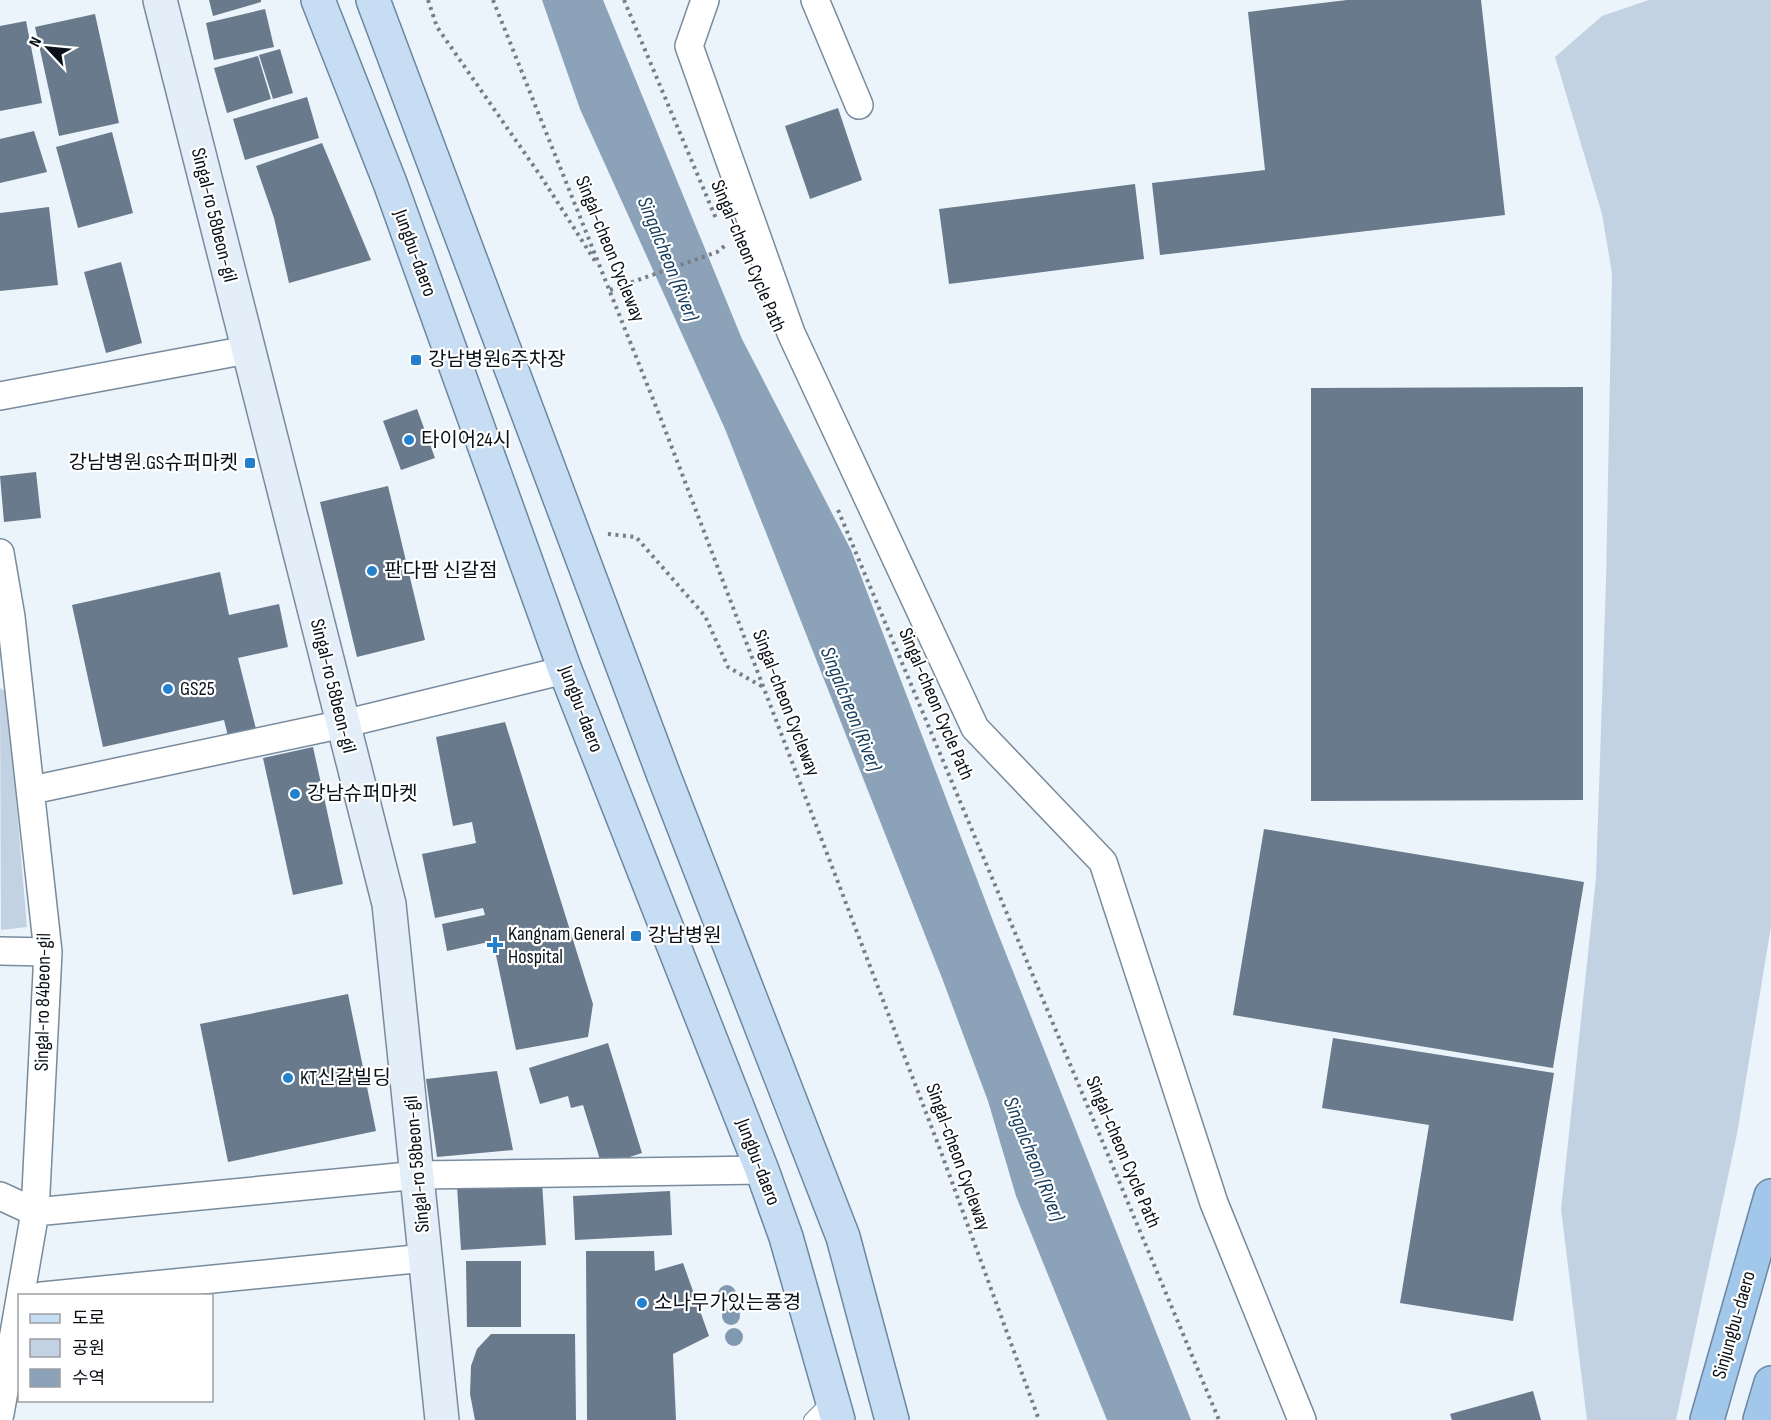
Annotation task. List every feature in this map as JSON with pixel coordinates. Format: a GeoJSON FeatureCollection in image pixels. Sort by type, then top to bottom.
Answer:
{"type":"FeatureCollection","features":[{"type":"Feature","properties":{"kind":"highway","name":"Sinjungbu-daero"},"geometry":{"type":"LineString","coordinates":[[1707,1420],[1771,1196]]}},
{"type":"Feature","properties":{"kind":"highway"},"geometry":{"type":"LineString","coordinates":[[1760,1420],[1771,1383]]}},
{"type":"Feature","properties":{"kind":"main road","name":"Jungbu-daero"},"geometry":{"type":"LineString","coordinates":[[318,0],[390,183],[566,670],[762,1170],[786,1237],[828,1413]]}},
{"type":"Feature","properties":{"kind":"main road"},"geometry":{"type":"LineString","coordinates":[[373,0],[664,776],[843,1238],[892,1420]]}},
{"type":"Feature","properties":{"kind":"street","name":"Singal-ro 58beon-gil"},"geometry":{"type":"LineString","coordinates":[[160,0],[389,904],[419,1175],[442,1420]]}},
{"type":"Feature","properties":{"kind":"street"},"geometry":{"type":"LineString","coordinates":[[705,0],[689,46],[791,333],[975,728],[1103,862],[1214,1203],[1302,1420]]}},
{"type":"Feature","properties":{"kind":"street"},"geometry":{"type":"LineString","coordinates":[[815,0],[859,105]]}},
{"type":"Feature","properties":{"kind":"street"},"geometry":{"type":"LineString","coordinates":[[0,396],[247,350]]}},
{"type":"Feature","properties":{"kind":"street","name":"Singal-ro 84beon-gil"},"geometry":{"type":"LineString","coordinates":[[0,553],[6,614],[32,790],[48,952],[34,1212],[20,1294]]}},
{"type":"Feature","properties":{"kind":"street"},"geometry":{"type":"LineString","coordinates":[[32,790],[343,724],[566,670]]}},
{"type":"Feature","properties":{"kind":"street"},"geometry":{"type":"LineString","coordinates":[[0,951],[48,952]]}},
{"type":"Feature","properties":{"kind":"street"},"geometry":{"type":"LineString","coordinates":[[0,1196],[34,1212],[419,1175],[762,1170]]}},
{"type":"Feature","properties":{"kind":"street"},"geometry":{"type":"LineString","coordinates":[[62,1294],[425,1258]]}},
{"type":"Feature","properties":{"kind":"street","name":"Singal-ro 84beon-gil"},"geometry":{"type":"LineString","coordinates":[[0,1414],[18,1304]]}},
{"type":"Feature","properties":{"kind":"path"},"geometry":{"type":"LineString","coordinates":[[428,0],[437,27],[542,178],[603,273]]}},
{"type":"Feature","properties":{"kind":"path","name":"Singal-cheon Cycleway"},"geometry":{"type":"LineString","coordinates":[[493,0],[610,290],[764,688],[1039,1420]]}},
{"type":"Feature","properties":{"kind":"path","name":"Singal-cheon Cycle Path"},"geometry":{"type":"LineString","coordinates":[[624,0],[718,223]]}},
{"type":"Feature","properties":{"kind":"path","name":"Singal-cheon Cycle Path"},"geometry":{"type":"LineString","coordinates":[[723,233],[732,255]]}},
{"type":"Feature","properties":{"kind":"path"},"geometry":{"type":"LineString","coordinates":[[610,290],[717,252],[727,244]]}},
{"type":"Feature","properties":{"kind":"path","name":"Singal-cheon Cycle Path"},"geometry":{"type":"LineString","coordinates":[[837,508],[1219,1420]]}},
{"type":"Feature","properties":{"kind":"path"},"geometry":{"type":"LineString","coordinates":[[572,531],[636,537],[705,616],[728,667],[764,688]]}},
{"type":"Feature","properties":{"kind":"green space"},"geometry":{"type":"Polygon","coordinates":[[[1649,0],[1771,0],[1771,926],[1737,1134],[1676,1420],[1587,1420],[1561,1209],[1596,878],[1606,581],[1612,273],[1602,214],[1555,57],[1602,16],[1649,0]]]}},
{"type":"Feature","properties":{"kind":"green space"},"geometry":{"type":"Polygon","coordinates":[[[0,688],[7,692],[27,927],[1,930],[0,688]]]}},
{"type":"Feature","properties":{"kind":"water","name":"Singalcheon (River)"},"geometry":{"type":"Polygon","coordinates":[[[542,0],[603,0],[742,339],[851,550],[993,921],[1191,1420],[1107,1420],[1016,1196],[988,1101],[942,978],[725,429],[580,109],[542,0]]]}},
{"type":"Feature","properties":{"kind":"building"},"geometry":{"type":"Polygon","coordinates":[[[209,0],[261,0],[261,2],[213,16],[209,0]]]}},
{"type":"Feature","properties":{"kind":"building"},"geometry":{"type":"Polygon","coordinates":[[[1347,0],[1481,0],[1505,215],[1160,255],[1152,183],[1265,170],[1248,12],[1347,0]]]}},
{"type":"Feature","properties":{"kind":"building"},"geometry":{"type":"Polygon","coordinates":[[[265,9],[274,47],[214,60],[206,23],[265,9]]]}},
{"type":"Feature","properties":{"kind":"building"},"geometry":{"type":"Polygon","coordinates":[[[95,14],[119,123],[59,136],[35,27],[95,14]]]}},
{"type":"Feature","properties":{"kind":"building"},"geometry":{"type":"Polygon","coordinates":[[[26,21],[42,103],[0,111],[0,26],[26,21]]]}},
{"type":"Feature","properties":{"kind":"building"},"geometry":{"type":"Polygon","coordinates":[[[280,49],[293,93],[273,99],[259,55],[280,49]]]}},
{"type":"Feature","properties":{"kind":"building"},"geometry":{"type":"Polygon","coordinates":[[[258,56],[271,99],[227,113],[214,68],[258,56]]]}},
{"type":"Feature","properties":{"kind":"building"},"geometry":{"type":"Polygon","coordinates":[[[307,97],[319,138],[245,160],[233,119],[307,97]]]}},
{"type":"Feature","properties":{"kind":"building"},"geometry":{"type":"Polygon","coordinates":[[[838,108],[862,180],[810,199],[785,126],[838,108]]]}},
{"type":"Feature","properties":{"kind":"building"},"geometry":{"type":"Polygon","coordinates":[[[34,131],[47,172],[0,183],[0,139],[34,131]]]}},
{"type":"Feature","properties":{"kind":"building"},"geometry":{"type":"Polygon","coordinates":[[[112,132],[133,213],[78,228],[56,147],[112,132]]]}},
{"type":"Feature","properties":{"kind":"building"},"geometry":{"type":"Polygon","coordinates":[[[322,143],[371,260],[289,283],[274,218],[256,166],[322,143]]]}},
{"type":"Feature","properties":{"kind":"building"},"geometry":{"type":"Polygon","coordinates":[[[1135,184],[1144,259],[949,284],[939,209],[1135,184]]]}},
{"type":"Feature","properties":{"kind":"building"},"geometry":{"type":"Polygon","coordinates":[[[49,207],[58,285],[0,291],[0,213],[49,207]]]}},
{"type":"Feature","properties":{"kind":"building"},"geometry":{"type":"Polygon","coordinates":[[[121,262],[142,343],[106,353],[84,272],[121,262]]]}},
{"type":"Feature","properties":{"kind":"building"},"geometry":{"type":"Polygon","coordinates":[[[1583,387],[1583,800],[1311,801],[1311,388],[1583,387]]]}},
{"type":"Feature","properties":{"kind":"building","name":"타이어24시"},"geometry":{"type":"Polygon","coordinates":[[[417,409],[435,458],[401,470],[383,421],[417,409]]]}},
{"type":"Feature","properties":{"kind":"building"},"geometry":{"type":"Polygon","coordinates":[[[36,472],[41,518],[4,522],[0,476],[36,472]]]}},
{"type":"Feature","properties":{"kind":"building","name":"판다팜 신갈점"},"geometry":{"type":"Polygon","coordinates":[[[388,486],[425,640],[357,657],[320,502],[388,486]]]}},
{"type":"Feature","properties":{"kind":"building","name":"GS25"},"geometry":{"type":"Polygon","coordinates":[[[220,572],[229,615],[279,604],[288,647],[238,658],[256,729],[228,736],[224,720],[103,747],[72,605],[220,572]]]}},
{"type":"Feature","properties":{"kind":"building"},"geometry":{"type":"Polygon","coordinates":[[[505,722],[593,1004],[588,1037],[516,1050],[493,941],[447,951],[442,924],[485,915],[483,908],[435,918],[422,854],[476,843],[472,822],[453,826],[436,737],[505,722]]]}},
{"type":"Feature","properties":{"kind":"building"},"geometry":{"type":"Polygon","coordinates":[[[313,747],[343,884],[293,895],[263,758],[313,747]]]}},
{"type":"Feature","properties":{"kind":"building"},"geometry":{"type":"Polygon","coordinates":[[[1264,829],[1584,882],[1553,1068],[1233,1015],[1264,829]]]}},
{"type":"Feature","properties":{"kind":"building","name":"KT신갈빌딩"},"geometry":{"type":"Polygon","coordinates":[[[348,994],[376,1131],[228,1162],[200,1024],[348,994]]]}},
{"type":"Feature","properties":{"kind":"building"},"geometry":{"type":"Polygon","coordinates":[[[1333,1038],[1554,1073],[1513,1321],[1400,1303],[1429,1125],[1322,1108],[1333,1038]]]}},
{"type":"Feature","properties":{"kind":"building"},"geometry":{"type":"Polygon","coordinates":[[[608,1043],[642,1153],[602,1166],[583,1105],[571,1108],[568,1096],[540,1104],[529,1068],[608,1043]]]}},
{"type":"Feature","properties":{"kind":"building"},"geometry":{"type":"Polygon","coordinates":[[[497,1071],[513,1150],[437,1157],[426,1079],[497,1071]]]}},
{"type":"Feature","properties":{"kind":"building"},"geometry":{"type":"Polygon","coordinates":[[[542,1182],[546,1245],[461,1250],[457,1186],[542,1182]]]}},
{"type":"Feature","properties":{"kind":"building"},"geometry":{"type":"Polygon","coordinates":[[[670,1191],[672,1235],[575,1240],[573,1196],[670,1191]]]}},
{"type":"Feature","properties":{"kind":"building","name":"소나무가있는풍경"},"geometry":{"type":"Polygon","coordinates":[[[586,1251],[654,1251],[655,1271],[683,1263],[709,1336],[673,1354],[676,1420],[587,1420],[586,1251]]]}},
{"type":"Feature","properties":{"kind":"building"},"geometry":{"type":"Polygon","coordinates":[[[466,1261],[521,1261],[521,1327],[467,1327],[466,1261]]]}},
{"type":"Feature","properties":{"kind":"building"},"geometry":{"type":"Polygon","coordinates":[[[491,1334],[575,1334],[576,1420],[475,1420],[470,1394],[471,1366],[477,1349],[491,1334]]]}},
{"type":"Feature","properties":{"kind":"building"},"geometry":{"type":"Polygon","coordinates":[[[1533,1391],[1541,1420],[1452,1420],[1450,1414],[1533,1391]]]}},
{"type":"Feature","properties":{"kind":"place","name":"강남병원6주차장"},"geometry":{"type":"Point","coordinates":[416,360]}},
{"type":"Feature","properties":{"kind":"place","name":"타이어24시"},"geometry":{"type":"Point","coordinates":[409,440]}},
{"type":"Feature","properties":{"kind":"place","name":"강남병원.GS슈퍼마켓"},"geometry":{"type":"Point","coordinates":[250,463]}},
{"type":"Feature","properties":{"kind":"place","name":"판다팜 신갈점"},"geometry":{"type":"Point","coordinates":[372,571]}},
{"type":"Feature","properties":{"kind":"place","name":"GS25"},"geometry":{"type":"Point","coordinates":[168,689]}},
{"type":"Feature","properties":{"kind":"place","name":"강남슈퍼마켓"},"geometry":{"type":"Point","coordinates":[295,794]}},
{"type":"Feature","properties":{"kind":"place","name":"강남병원"},"geometry":{"type":"Point","coordinates":[636,936]}},
{"type":"Feature","properties":{"kind":"place","name":"Kangnam General Hospital"},"geometry":{"type":"Point","coordinates":[495,945]}},
{"type":"Feature","properties":{"kind":"place","name":"KT신갈빌딩"},"geometry":{"type":"Point","coordinates":[288,1078]}},
{"type":"Feature","properties":{"kind":"place","name":"소나무가있는풍경"},"geometry":{"type":"Point","coordinates":[642,1303]}}]}
